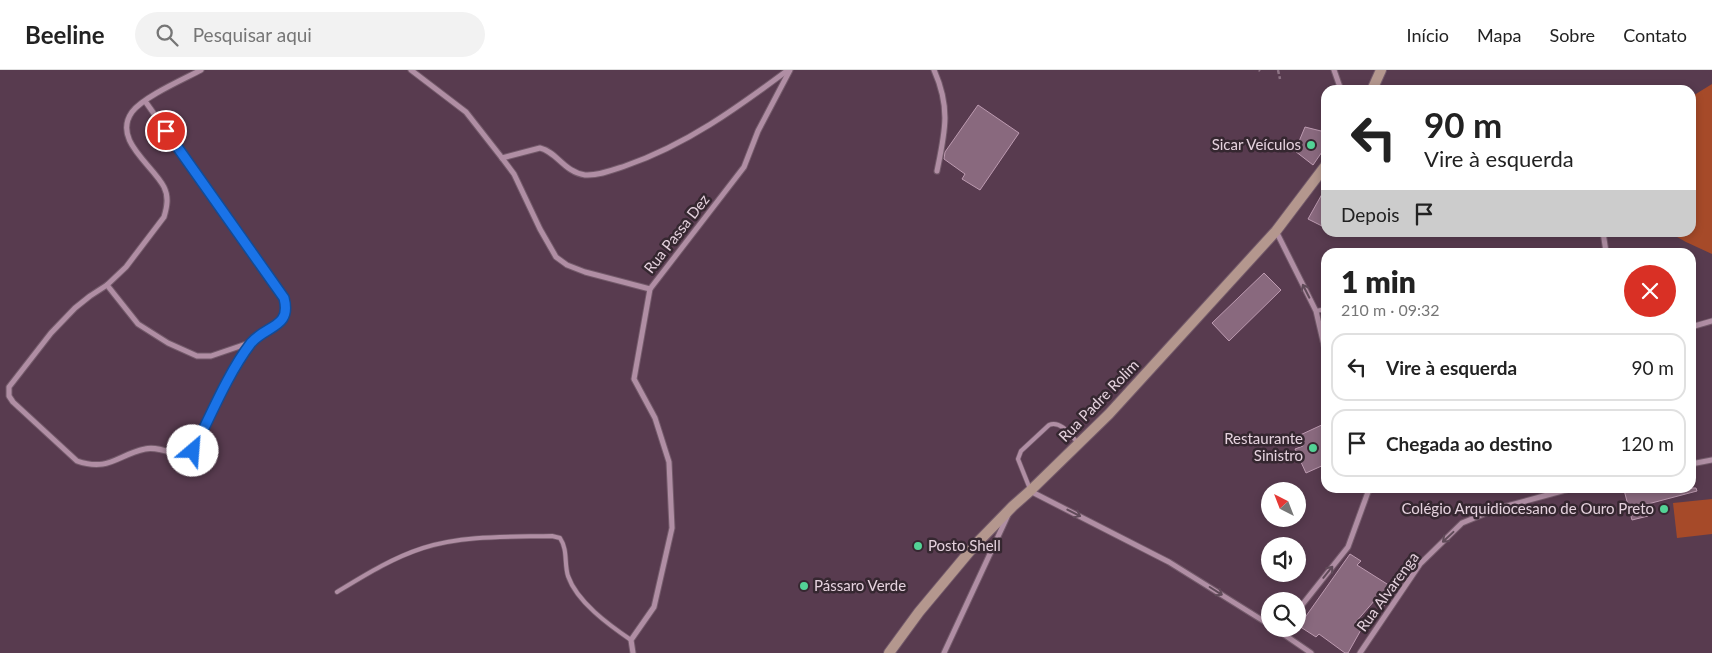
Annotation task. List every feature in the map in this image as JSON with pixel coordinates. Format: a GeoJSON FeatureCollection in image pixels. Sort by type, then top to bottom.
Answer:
{"type":"FeatureCollection","features":[{"type":"Feature","properties":{"kind":"main road"},"geometry":{"type":"LineString","coordinates":[[1374,85],[1381,70]]}},
{"type":"Feature","properties":{"kind":"main road","name":"Rua Padre Rolim"},"geometry":{"type":"LineString","coordinates":[[889,653],[919,612],[975,545],[1109,414],[1276,230],[1321,172]]}},
{"type":"Feature","properties":{"kind":"street"},"geometry":{"type":"LineString","coordinates":[[201,70],[163,89],[145,101],[132,112],[127,124],[127,136],[132,146],[164,186],[167,198],[167,208],[164,217],[126,268],[107,285],[82,302],[50,333],[9,387],[9,396],[13,402],[77,461],[101,465],[114,462],[145,448],[183,456],[188,455],[193,451],[231,375],[252,342]]}},
{"type":"Feature","properties":{"kind":"street"},"geometry":{"type":"LineString","coordinates":[[412,70],[466,112],[502,158],[514,174],[540,229],[556,257],[567,265],[585,272],[650,289]]}},
{"type":"Feature","properties":{"kind":"street"},"geometry":{"type":"LineString","coordinates":[[502,158],[540,148],[546,150],[571,171],[579,174],[588,175],[608,172],[637,162],[682,142],[740,106],[789,70]]}},
{"type":"Feature","properties":{"kind":"street","name":"Rua Passa Dez"},"geometry":{"type":"LineString","coordinates":[[631,640],[654,607],[672,528],[668,462],[655,418],[634,379],[650,289],[744,167],[758,131],[789,70]]}},
{"type":"Feature","properties":{"kind":"street"},"geometry":{"type":"LineString","coordinates":[[934,70],[945,104],[946,115],[937,171]]}},
{"type":"Feature","properties":{"kind":"street"},"geometry":{"type":"LineString","coordinates":[[1334,70],[1339,85]]}},
{"type":"Feature","properties":{"kind":"street"},"geometry":{"type":"LineString","coordinates":[[107,285],[138,324],[168,343],[197,356],[211,356],[252,342],[278,324],[285,316],[287,309],[284,298],[145,101]]}},
{"type":"Feature","properties":{"kind":"street"},"geometry":{"type":"LineString","coordinates":[[1276,230],[1316,310],[1321,332]]}},
{"type":"Feature","properties":{"kind":"street"},"geometry":{"type":"LineString","coordinates":[[1696,326],[1712,321]]}},
{"type":"Feature","properties":{"kind":"street"},"geometry":{"type":"LineString","coordinates":[[1696,463],[1712,460]]}},
{"type":"Feature","properties":{"kind":"street"},"geometry":{"type":"LineString","coordinates":[[1030,491],[1169,562],[1261,619]]}},
{"type":"Feature","properties":{"kind":"street"},"geometry":{"type":"LineString","coordinates":[[1306,600],[1348,547],[1368,493]]}},
{"type":"Feature","properties":{"kind":"street","name":"Rua Alvarenga"},"geometry":{"type":"LineString","coordinates":[[1360,653],[1420,564],[1462,524],[1496,510],[1556,493]]}},
{"type":"Feature","properties":{"kind":"street"},"geometry":{"type":"LineString","coordinates":[[944,653],[1013,506]]}},
{"type":"Feature","properties":{"kind":"street"},"geometry":{"type":"LineString","coordinates":[[1289,637],[1311,653]]}},
{"type":"Feature","properties":{"kind":"street"},"geometry":{"type":"LineString","coordinates":[[631,640],[633,653]]}},
{"type":"Feature","properties":{"kind":"lane"},"geometry":{"type":"LineString","coordinates":[[1316,310],[1321,310]]}},
{"type":"Feature","properties":{"kind":"lane"},"geometry":{"type":"LineString","coordinates":[[1030,491],[1018,458],[1021,451],[1054,422],[1079,443]]}},
{"type":"Feature","properties":{"kind":"lane"},"geometry":{"type":"LineString","coordinates":[[338,592],[386,563],[423,548],[458,540],[552,536],[560,538],[564,544],[567,574],[578,595],[607,624],[631,640]]}},
{"type":"Feature","properties":{"kind":"path"},"geometry":{"type":"LineString","coordinates":[[1278,70],[1280,79]]}},
{"type":"Feature","properties":{"kind":"shaded area"},"geometry":{"type":"Polygon","coordinates":[[[1712,84],[1712,254],[1677,237],[1696,237],[1696,94],[1712,84]]]}},
{"type":"Feature","properties":{"kind":"shaded area"},"geometry":{"type":"Polygon","coordinates":[[[1712,499],[1712,534],[1677,538],[1673,503],[1712,499]]]}},
{"type":"Feature","properties":{"kind":"building"},"geometry":{"type":"Polygon","coordinates":[[[978,105],[1019,133],[980,190],[962,179],[965,174],[944,159],[945,152],[978,105]]]}},
{"type":"Feature","properties":{"kind":"building","name":"Sicar Veículos"},"geometry":{"type":"Polygon","coordinates":[[[1305,127],[1321,131],[1321,153],[1313,165],[1295,151],[1305,127]]]}},
{"type":"Feature","properties":{"kind":"building"},"geometry":{"type":"Polygon","coordinates":[[[1321,196],[1321,226],[1308,219],[1321,196]]]}},
{"type":"Feature","properties":{"kind":"building"},"geometry":{"type":"Polygon","coordinates":[[[1264,273],[1281,290],[1229,341],[1212,323],[1264,273]]]}},
{"type":"Feature","properties":{"kind":"building","name":"Restaurante Sinistro"},"geometry":{"type":"Polygon","coordinates":[[[1321,425],[1321,466],[1306,473],[1295,449],[1303,446],[1298,436],[1321,425]]]}},
{"type":"Feature","properties":{"kind":"building"},"geometry":{"type":"Polygon","coordinates":[[[1625,493],[1689,493],[1644,505],[1648,516],[1632,520],[1625,493]]]}},
{"type":"Feature","properties":{"kind":"building"},"geometry":{"type":"Polygon","coordinates":[[[1350,554],[1361,561],[1357,565],[1395,589],[1384,606],[1375,600],[1355,623],[1362,628],[1348,653],[1345,653],[1319,634],[1316,637],[1306,631],[1306,616],[1350,554]]]}},
{"type":"Feature","properties":{"kind":"place","name":"Sicar Veículos"},"geometry":{"type":"Point","coordinates":[1311,145]}},
{"type":"Feature","properties":{"kind":"place","name":"Restaurante Sinistro"},"geometry":{"type":"Point","coordinates":[1313,448]}},
{"type":"Feature","properties":{"kind":"place","name":"Colégio Arquidiocesano de Ouro Preto"},"geometry":{"type":"Point","coordinates":[1664,509]}},
{"type":"Feature","properties":{"kind":"place","name":"Posto Shell"},"geometry":{"type":"Point","coordinates":[918,546]}},
{"type":"Feature","properties":{"kind":"place","name":"Pássaro Verde"},"geometry":{"type":"Point","coordinates":[804,586]}},
{"type":"Feature","properties":{"kind":"route"},"geometry":{"type":"LineString","coordinates":[[166,131],[284,298],[287,309],[285,316],[278,324],[252,342],[231,375],[193,451]]}}]}
